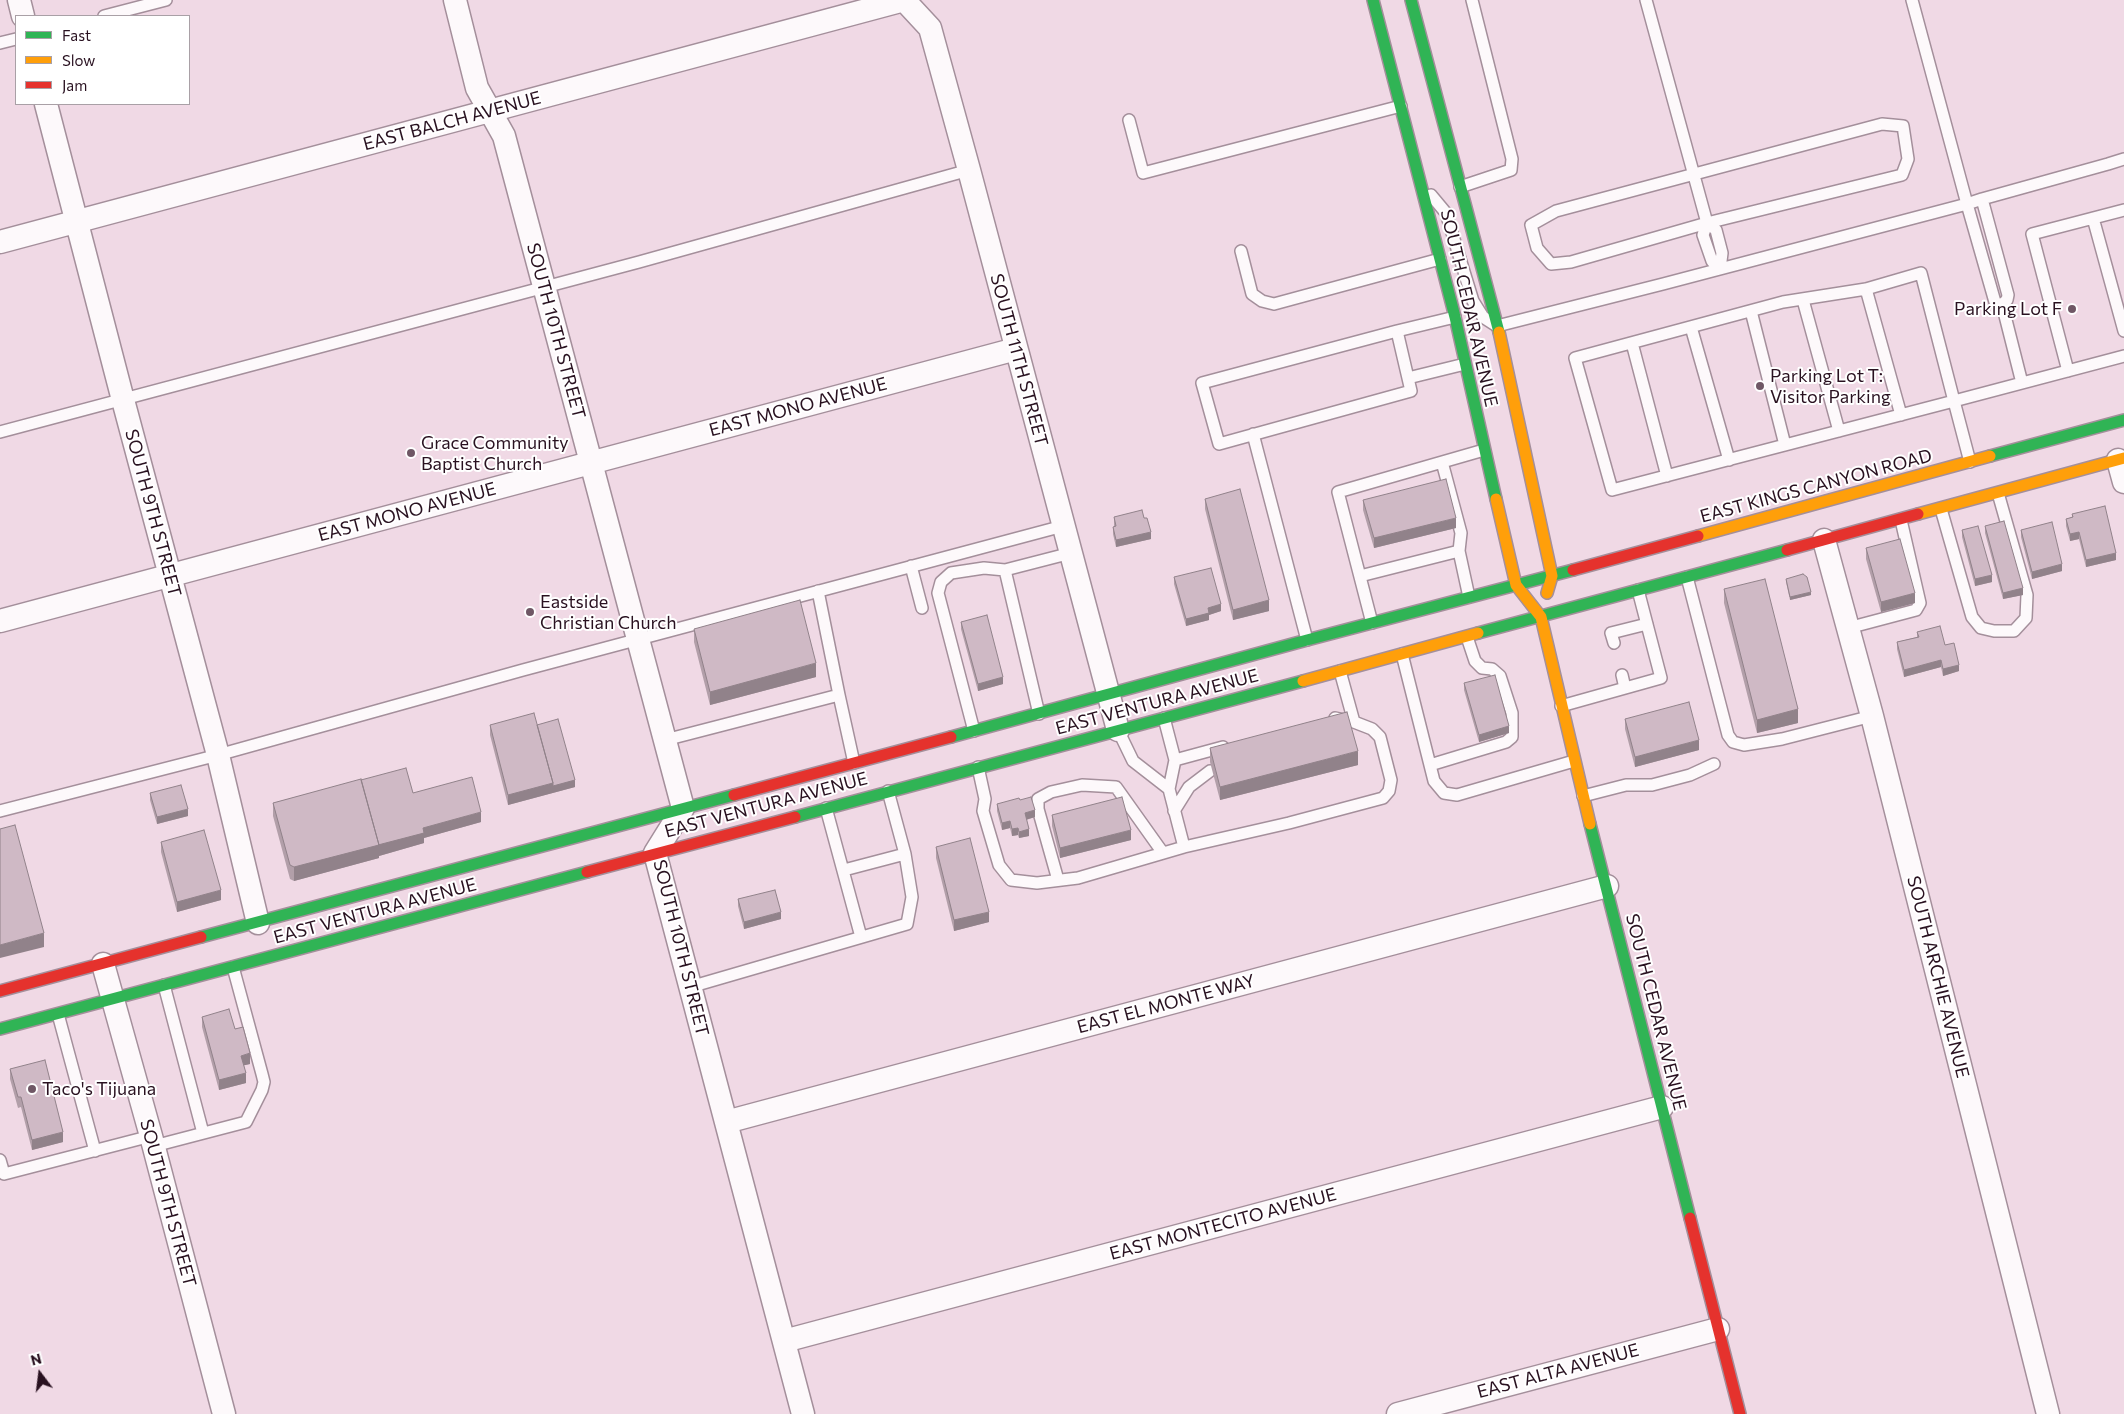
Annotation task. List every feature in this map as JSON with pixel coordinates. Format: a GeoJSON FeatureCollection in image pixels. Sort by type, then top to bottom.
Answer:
{"type":"FeatureCollection","features":[{"type":"Feature","properties":{"kind":"main road","name":"SOUTH CEDAR AVENUE"},"geometry":{"type":"LineString","coordinates":[[1373,0],[1455,317],[1464,364],[1516,585],[1541,617],[1574,761],[1740,1414]]}},
{"type":"Feature","properties":{"kind":"main road","name":"SOUTH CEDAR AVENUE"},"geometry":{"type":"LineString","coordinates":[[1411,0],[1497,326],[1552,576],[1541,617]]}},
{"type":"Feature","properties":{"kind":"main road","name":"EAST KINGS CANYON ROAD"},"geometry":{"type":"LineString","coordinates":[[1516,585],[2124,420]]}},
{"type":"Feature","properties":{"kind":"main road"},"geometry":{"type":"LineString","coordinates":[[1541,617],[2121,459]]}},
{"type":"Feature","properties":{"kind":"main road","name":"EAST VENTURA AVENUE"},"geometry":{"type":"LineString","coordinates":[[0,991],[1516,585]]}},
{"type":"Feature","properties":{"kind":"main road","name":"EAST VENTURA AVENUE"},"geometry":{"type":"LineString","coordinates":[[0,1029],[1541,617]]}},
{"type":"Feature","properties":{"kind":"street"},"geometry":{"type":"LineString","coordinates":[[19,0],[23,15]]}},
{"type":"Feature","properties":{"kind":"street","name":"SOUTH 10TH STREET"},"geometry":{"type":"LineString","coordinates":[[455,0],[477,88],[504,136],[683,808],[655,853],[803,1414]]}},
{"type":"Feature","properties":{"kind":"street","name":"EAST BALCH AVENUE"},"geometry":{"type":"LineString","coordinates":[[0,242],[904,0]]}},
{"type":"Feature","properties":{"kind":"street","name":"SOUTH 11TH STREET"},"geometry":{"type":"LineString","coordinates":[[904,0],[930,28],[1118,730]]}},
{"type":"Feature","properties":{"kind":"street","name":"SOUTH 9TH STREET"},"geometry":{"type":"LineString","coordinates":[[46,105],[122,400],[218,755],[258,922]]}},
{"type":"Feature","properties":{"kind":"street","name":"EAST MONO AVENUE"},"geometry":{"type":"LineString","coordinates":[[0,621],[1016,349]]}},
{"type":"Feature","properties":{"kind":"street"},"geometry":{"type":"LineString","coordinates":[[2121,459],[2124,482]]}},
{"type":"Feature","properties":{"kind":"street","name":"SOUTH ARCHIE AVENUE"},"geometry":{"type":"LineString","coordinates":[[1824,540],[1872,716],[2048,1414]]}},
{"type":"Feature","properties":{"kind":"street","name":"EAST EL MONTE WAY"},"geometry":{"type":"LineString","coordinates":[[726,1122],[1607,886]]}},
{"type":"Feature","properties":{"kind":"street","name":"SOUTH 9TH STREET"},"geometry":{"type":"LineString","coordinates":[[103,964],[224,1414]]}},
{"type":"Feature","properties":{"kind":"street","name":"EAST MONTECITO AVENUE"},"geometry":{"type":"LineString","coordinates":[[784,1341],[1662,1107]]}},
{"type":"Feature","properties":{"kind":"street","name":"EAST ALTA AVENUE"},"geometry":{"type":"LineString","coordinates":[[1398,1414],[1718,1329]]}},
{"type":"Feature","properties":{"kind":"lane"},"geometry":{"type":"LineString","coordinates":[[108,15],[166,0]]}},
{"type":"Feature","properties":{"kind":"lane"},"geometry":{"type":"LineString","coordinates":[[1460,187],[1511,170],[1512,159],[1472,0]]}},
{"type":"Feature","properties":{"kind":"lane"},"geometry":{"type":"LineString","coordinates":[[1646,0],[1707,223],[1716,230],[1722,254],[1720,269]]}},
{"type":"Feature","properties":{"kind":"lane"},"geometry":{"type":"LineString","coordinates":[[1912,0],[1995,302],[2002,304],[2007,300],[2008,295],[1982,200]]}},
{"type":"Feature","properties":{"kind":"lane"},"geometry":{"type":"LineString","coordinates":[[0,43],[15,39]]}},
{"type":"Feature","properties":{"kind":"lane"},"geometry":{"type":"LineString","coordinates":[[1129,120],[1143,173],[1401,106]]}},
{"type":"Feature","properties":{"kind":"lane"},"geometry":{"type":"LineString","coordinates":[[1882,124],[1903,126],[1908,159],[1902,175],[1707,223],[1571,262],[1552,264],[1537,248],[1531,226],[1556,211],[1694,174],[1882,124]]}},
{"type":"Feature","properties":{"kind":"lane"},"geometry":{"type":"LineString","coordinates":[[1420,180],[1446,213],[1474,301],[1482,317],[1497,326],[1968,204],[2124,159]]}},
{"type":"Feature","properties":{"kind":"lane"},"geometry":{"type":"LineString","coordinates":[[0,432],[639,262],[969,170]]}},
{"type":"Feature","properties":{"kind":"lane"},"geometry":{"type":"LineString","coordinates":[[2068,370],[2032,234],[2124,210]]}},
{"type":"Feature","properties":{"kind":"lane"},"geometry":{"type":"LineString","coordinates":[[2093,218],[2124,331]]}},
{"type":"Feature","properties":{"kind":"lane"},"geometry":{"type":"LineString","coordinates":[[1241,251],[1252,294],[1262,301],[1274,304],[1440,259]]}},
{"type":"Feature","properties":{"kind":"lane"},"geometry":{"type":"LineString","coordinates":[[1970,462],[1954,401],[1921,273],[1866,289],[1782,302],[1575,358],[1612,490],[1901,415],[1954,401],[2022,383],[2068,370],[2124,356]]}},
{"type":"Feature","properties":{"kind":"lane"},"geometry":{"type":"LineString","coordinates":[[1866,289],[1901,415]]}},
{"type":"Feature","properties":{"kind":"lane"},"geometry":{"type":"LineString","coordinates":[[1803,300],[1839,431]]}},
{"type":"Feature","properties":{"kind":"lane"},"geometry":{"type":"LineString","coordinates":[[2002,304],[2022,383]]}},
{"type":"Feature","properties":{"kind":"lane"},"geometry":{"type":"LineString","coordinates":[[1751,311],[1785,445]]}},
{"type":"Feature","properties":{"kind":"lane"},"geometry":{"type":"LineString","coordinates":[[1397,331],[1411,391],[1219,444],[1202,383],[1397,331],[1455,317]]}},
{"type":"Feature","properties":{"kind":"lane"},"geometry":{"type":"LineString","coordinates":[[1691,327],[1729,460]]}},
{"type":"Feature","properties":{"kind":"lane"},"geometry":{"type":"LineString","coordinates":[[1632,342],[1667,476]]}},
{"type":"Feature","properties":{"kind":"lane"},"geometry":{"type":"LineString","coordinates":[[1408,378],[1464,364]]}},
{"type":"Feature","properties":{"kind":"lane"},"geometry":{"type":"LineString","coordinates":[[1253,434],[1307,640]]}},
{"type":"Feature","properties":{"kind":"lane"},"geometry":{"type":"LineString","coordinates":[[1372,623],[1338,492],[1484,450]]}},
{"type":"Feature","properties":{"kind":"lane"},"geometry":{"type":"LineString","coordinates":[[1442,462],[1461,533],[1459,551],[1469,597]]}},
{"type":"Feature","properties":{"kind":"lane"},"geometry":{"type":"LineString","coordinates":[[1941,509],[1972,617],[1981,628],[1994,631],[2014,631],[2026,618],[2027,595],[1998,493]]}},
{"type":"Feature","properties":{"kind":"lane"},"geometry":{"type":"LineString","coordinates":[[1848,628],[1916,610],[1920,603],[1901,520]]}},
{"type":"Feature","properties":{"kind":"lane"},"geometry":{"type":"LineString","coordinates":[[0,811],[218,755],[638,639],[1063,526]]}},
{"type":"Feature","properties":{"kind":"lane"},"geometry":{"type":"LineString","coordinates":[[1360,576],[1459,551]]}},
{"type":"Feature","properties":{"kind":"lane"},"geometry":{"type":"LineString","coordinates":[[974,731],[938,593],[941,582],[951,573],[984,568],[1004,570],[1071,553]]}},
{"type":"Feature","properties":{"kind":"lane"},"geometry":{"type":"LineString","coordinates":[[911,566],[922,608]]}},
{"type":"Feature","properties":{"kind":"lane"},"geometry":{"type":"LineString","coordinates":[[1004,570],[1039,714]]}},
{"type":"Feature","properties":{"kind":"lane"},"geometry":{"type":"LineString","coordinates":[[1687,577],[1728,734],[1733,742],[1744,745],[1782,739],[1872,716]]}},
{"type":"Feature","properties":{"kind":"lane"},"geometry":{"type":"LineString","coordinates":[[1561,706],[1661,678],[1638,590]]}},
{"type":"Feature","properties":{"kind":"lane"},"geometry":{"type":"LineString","coordinates":[[818,591],[854,763]]}},
{"type":"Feature","properties":{"kind":"lane"},"geometry":{"type":"LineString","coordinates":[[1614,643],[1611,633],[1647,624]]}},
{"type":"Feature","properties":{"kind":"lane"},"geometry":{"type":"LineString","coordinates":[[1430,764],[1506,742],[1512,737],[1512,713],[1500,676],[1492,669],[1482,668],[1475,661],[1467,637]]}},
{"type":"Feature","properties":{"kind":"lane"},"geometry":{"type":"LineString","coordinates":[[1402,654],[1434,781],[1444,793],[1457,795],[1574,761]]}},
{"type":"Feature","properties":{"kind":"lane"},"geometry":{"type":"LineString","coordinates":[[1340,671],[1354,728]]}},
{"type":"Feature","properties":{"kind":"lane"},"geometry":{"type":"LineString","coordinates":[[1622,674],[1625,688]]}},
{"type":"Feature","properties":{"kind":"lane"},"geometry":{"type":"LineString","coordinates":[[666,740],[839,695]]}},
{"type":"Feature","properties":{"kind":"lane"},"geometry":{"type":"LineString","coordinates":[[978,767],[985,799],[982,811],[999,866],[1011,880],[1037,882],[1078,878],[1184,847],[1384,798],[1389,791],[1391,780],[1380,737],[1372,730],[1354,728],[1331,717],[1322,720]]}},
{"type":"Feature","properties":{"kind":"lane"},"geometry":{"type":"LineString","coordinates":[[1164,718],[1175,760],[1169,789],[1184,847]]}},
{"type":"Feature","properties":{"kind":"lane"},"geometry":{"type":"LineString","coordinates":[[1118,730],[1133,761],[1169,789]]}},
{"type":"Feature","properties":{"kind":"lane"},"geometry":{"type":"LineString","coordinates":[[1175,760],[1230,745]]}},
{"type":"Feature","properties":{"kind":"lane"},"geometry":{"type":"LineString","coordinates":[[1583,796],[1626,785],[1652,784],[1671,780],[1690,775],[1714,764]]}},
{"type":"Feature","properties":{"kind":"lane"},"geometry":{"type":"LineString","coordinates":[[1174,810],[1189,787],[1210,771]]}},
{"type":"Feature","properties":{"kind":"lane"},"geometry":{"type":"LineString","coordinates":[[1058,880],[1038,809],[1038,798],[1051,792],[1082,786],[1116,787],[1163,853]]}},
{"type":"Feature","properties":{"kind":"lane"},"geometry":{"type":"LineString","coordinates":[[690,987],[907,924],[912,897],[905,854],[888,791]]}},
{"type":"Feature","properties":{"kind":"lane"},"geometry":{"type":"LineString","coordinates":[[826,808],[862,937]]}},
{"type":"Feature","properties":{"kind":"lane"},"geometry":{"type":"LineString","coordinates":[[844,870],[905,854]]}},
{"type":"Feature","properties":{"kind":"lane"},"geometry":{"type":"LineString","coordinates":[[0,1160],[4,1174],[95,1151],[203,1133],[246,1122],[264,1082],[233,967]]}},
{"type":"Feature","properties":{"kind":"lane"},"geometry":{"type":"LineString","coordinates":[[164,985],[203,1133]]}},
{"type":"Feature","properties":{"kind":"lane"},"geometry":{"type":"LineString","coordinates":[[58,1014],[95,1151]]}},
{"type":"Feature","properties":{"kind":"building"},"geometry":{"type":"Polygon","coordinates":[[[1446,479],[1456,518],[1374,538],[1363,500],[1446,479]]]}},
{"type":"Feature","properties":{"kind":"building"},"geometry":{"type":"Polygon","coordinates":[[[1240,489],[1269,600],[1233,610],[1205,499],[1240,489]]]}},
{"type":"Feature","properties":{"kind":"building"},"geometry":{"type":"Polygon","coordinates":[[[2105,506],[2116,553],[2086,560],[2079,532],[2070,534],[2066,519],[2073,517],[2072,514],[2105,506]]]}},
{"type":"Feature","properties":{"kind":"building"},"geometry":{"type":"Polygon","coordinates":[[[1142,510],[1144,518],[1147,518],[1151,532],[1116,540],[1113,527],[1116,526],[1114,517],[1142,510]]]}},
{"type":"Feature","properties":{"kind":"building"},"geometry":{"type":"Polygon","coordinates":[[[2004,521],[2023,588],[2003,593],[1985,526],[2004,521]]]}},
{"type":"Feature","properties":{"kind":"building"},"geometry":{"type":"Polygon","coordinates":[[[2052,522],[2062,564],[2032,572],[2021,530],[2052,522]]]}},
{"type":"Feature","properties":{"kind":"building"},"geometry":{"type":"Polygon","coordinates":[[[1978,526],[1992,575],[1975,579],[1962,530],[1978,526]]]}},
{"type":"Feature","properties":{"kind":"building"},"geometry":{"type":"Polygon","coordinates":[[[1900,539],[1915,593],[1881,602],[1866,548],[1900,539]]]}},
{"type":"Feature","properties":{"kind":"building"},"geometry":{"type":"Polygon","coordinates":[[[1211,568],[1221,604],[1208,608],[1209,613],[1186,619],[1174,577],[1211,568]]]}},
{"type":"Feature","properties":{"kind":"building"},"geometry":{"type":"Polygon","coordinates":[[[1803,574],[1807,577],[1811,592],[1790,597],[1786,579],[1803,574]]]}},
{"type":"Feature","properties":{"kind":"building"},"geometry":{"type":"Polygon","coordinates":[[[1765,579],[1798,709],[1757,720],[1724,589],[1765,579]]]}},
{"type":"Feature","properties":{"kind":"building"},"geometry":{"type":"Polygon","coordinates":[[[800,600],[816,663],[710,692],[694,629],[800,600]]]}},
{"type":"Feature","properties":{"kind":"building"},"geometry":{"type":"Polygon","coordinates":[[[987,615],[1003,677],[978,684],[961,622],[987,615]]]}},
{"type":"Feature","properties":{"kind":"building"},"geometry":{"type":"Polygon","coordinates":[[[1940,626],[1945,645],[1954,643],[1959,665],[1943,669],[1941,660],[1904,670],[1897,642],[1919,637],[1917,632],[1940,626]]]}},
{"type":"Feature","properties":{"kind":"building"},"geometry":{"type":"Polygon","coordinates":[[[1495,675],[1509,726],[1479,735],[1464,683],[1495,675]]]}},
{"type":"Feature","properties":{"kind":"building"},"geometry":{"type":"Polygon","coordinates":[[[1689,702],[1699,740],[1635,757],[1625,719],[1689,702]]]}},
{"type":"Feature","properties":{"kind":"building"},"geometry":{"type":"Polygon","coordinates":[[[1347,712],[1358,751],[1220,787],[1210,748],[1347,712]]]}},
{"type":"Feature","properties":{"kind":"building"},"geometry":{"type":"Polygon","coordinates":[[[534,713],[553,783],[508,795],[490,725],[534,713]]]}},
{"type":"Feature","properties":{"kind":"building"},"geometry":{"type":"Polygon","coordinates":[[[558,719],[575,780],[553,786],[537,725],[558,719]]]}},
{"type":"Feature","properties":{"kind":"building"},"geometry":{"type":"Polygon","coordinates":[[[406,768],[413,793],[472,777],[481,812],[423,828],[424,833],[379,845],[361,780],[406,768]]]}},
{"type":"Feature","properties":{"kind":"building"},"geometry":{"type":"Polygon","coordinates":[[[361,779],[379,845],[294,867],[290,865],[273,803],[361,779]]]}},
{"type":"Feature","properties":{"kind":"building"},"geometry":{"type":"Polygon","coordinates":[[[181,785],[188,809],[157,817],[150,793],[181,785]]]}},
{"type":"Feature","properties":{"kind":"building"},"geometry":{"type":"Polygon","coordinates":[[[1031,797],[1035,810],[1025,813],[1029,829],[1019,832],[1018,828],[1012,829],[1010,821],[1002,823],[997,804],[1031,797]]]}},
{"type":"Feature","properties":{"kind":"building"},"geometry":{"type":"Polygon","coordinates":[[[1122,797],[1131,830],[1060,848],[1052,815],[1122,797]]]}},
{"type":"Feature","properties":{"kind":"building"},"geometry":{"type":"Polygon","coordinates":[[[15,825],[44,933],[0,945],[0,829],[15,825]]]}},
{"type":"Feature","properties":{"kind":"building"},"geometry":{"type":"Polygon","coordinates":[[[204,830],[221,890],[177,902],[161,842],[204,830]]]}},
{"type":"Feature","properties":{"kind":"building"},"geometry":{"type":"Polygon","coordinates":[[[970,838],[989,912],[954,920],[936,847],[970,838]]]}},
{"type":"Feature","properties":{"kind":"building"},"geometry":{"type":"Polygon","coordinates":[[[775,890],[781,912],[744,922],[738,899],[775,890]]]}},
{"type":"Feature","properties":{"kind":"building"},"geometry":{"type":"Polygon","coordinates":[[[229,1009],[235,1029],[243,1027],[250,1053],[241,1056],[246,1073],[219,1080],[202,1017],[229,1009]]]}},
{"type":"Feature","properties":{"kind":"building"},"geometry":{"type":"Polygon","coordinates":[[[45,1060],[63,1132],[32,1140],[21,1097],[18,1097],[10,1069],[45,1060]]]}},
{"type":"Feature","properties":{"kind":"traffic: fast"},"geometry":{"type":"LineString","coordinates":[[1373,0],[1455,317],[1496,499]]}},
{"type":"Feature","properties":{"kind":"traffic: fast"},"geometry":{"type":"LineString","coordinates":[[1411,0],[1499,332]]}},
{"type":"Feature","properties":{"kind":"traffic: fast"},"geometry":{"type":"LineString","coordinates":[[1990,456],[2124,420]]}},
{"type":"Feature","properties":{"kind":"traffic: fast"},"geometry":{"type":"LineString","coordinates":[[1478,633],[1787,550]]}},
{"type":"Feature","properties":{"kind":"traffic: fast"},"geometry":{"type":"LineString","coordinates":[[951,737],[1573,570]]}},
{"type":"Feature","properties":{"kind":"traffic: fast"},"geometry":{"type":"LineString","coordinates":[[795,817],[1303,681]]}},
{"type":"Feature","properties":{"kind":"traffic: fast"},"geometry":{"type":"LineString","coordinates":[[201,937],[734,795]]}},
{"type":"Feature","properties":{"kind":"traffic: fast"},"geometry":{"type":"LineString","coordinates":[[1590,824],[1690,1218]]}},
{"type":"Feature","properties":{"kind":"traffic: fast"},"geometry":{"type":"LineString","coordinates":[[0,1029],[587,872]]}},
{"type":"Feature","properties":{"kind":"traffic: slow"},"geometry":{"type":"LineString","coordinates":[[1499,332],[1552,576],[1547,593]]}},
{"type":"Feature","properties":{"kind":"traffic: slow"},"geometry":{"type":"LineString","coordinates":[[1698,536],[1990,456]]}},
{"type":"Feature","properties":{"kind":"traffic: slow"},"geometry":{"type":"LineString","coordinates":[[1918,514],[2124,458]]}},
{"type":"Feature","properties":{"kind":"traffic: slow"},"geometry":{"type":"LineString","coordinates":[[1496,499],[1516,585],[1541,617],[1590,824]]}},
{"type":"Feature","properties":{"kind":"traffic: slow"},"geometry":{"type":"LineString","coordinates":[[1303,681],[1478,633]]}},
{"type":"Feature","properties":{"kind":"traffic: jam"},"geometry":{"type":"LineString","coordinates":[[1787,550],[1918,514]]}},
{"type":"Feature","properties":{"kind":"traffic: jam"},"geometry":{"type":"LineString","coordinates":[[1573,570],[1698,536]]}},
{"type":"Feature","properties":{"kind":"traffic: jam"},"geometry":{"type":"LineString","coordinates":[[734,795],[951,737]]}},
{"type":"Feature","properties":{"kind":"traffic: jam"},"geometry":{"type":"LineString","coordinates":[[587,872],[795,817]]}},
{"type":"Feature","properties":{"kind":"traffic: jam"},"geometry":{"type":"LineString","coordinates":[[0,991],[201,937]]}},
{"type":"Feature","properties":{"kind":"traffic: jam"},"geometry":{"type":"LineString","coordinates":[[1690,1218],[1740,1414]]}},
{"type":"Feature","properties":{"kind":"place","name":"Parking Lot F"},"geometry":{"type":"Point","coordinates":[2072,309]}},
{"type":"Feature","properties":{"kind":"place","name":"Parking Lot T: Visitor Parking"},"geometry":{"type":"Point","coordinates":[1760,386]}},
{"type":"Feature","properties":{"kind":"place","name":"Grace Community Baptist Church"},"geometry":{"type":"Point","coordinates":[411,453]}},
{"type":"Feature","properties":{"kind":"place","name":"Eastside Christian Church"},"geometry":{"type":"Point","coordinates":[530,612]}},
{"type":"Feature","properties":{"kind":"place","name":"Taco's Tijuana"},"geometry":{"type":"Point","coordinates":[32,1089]}}]}
